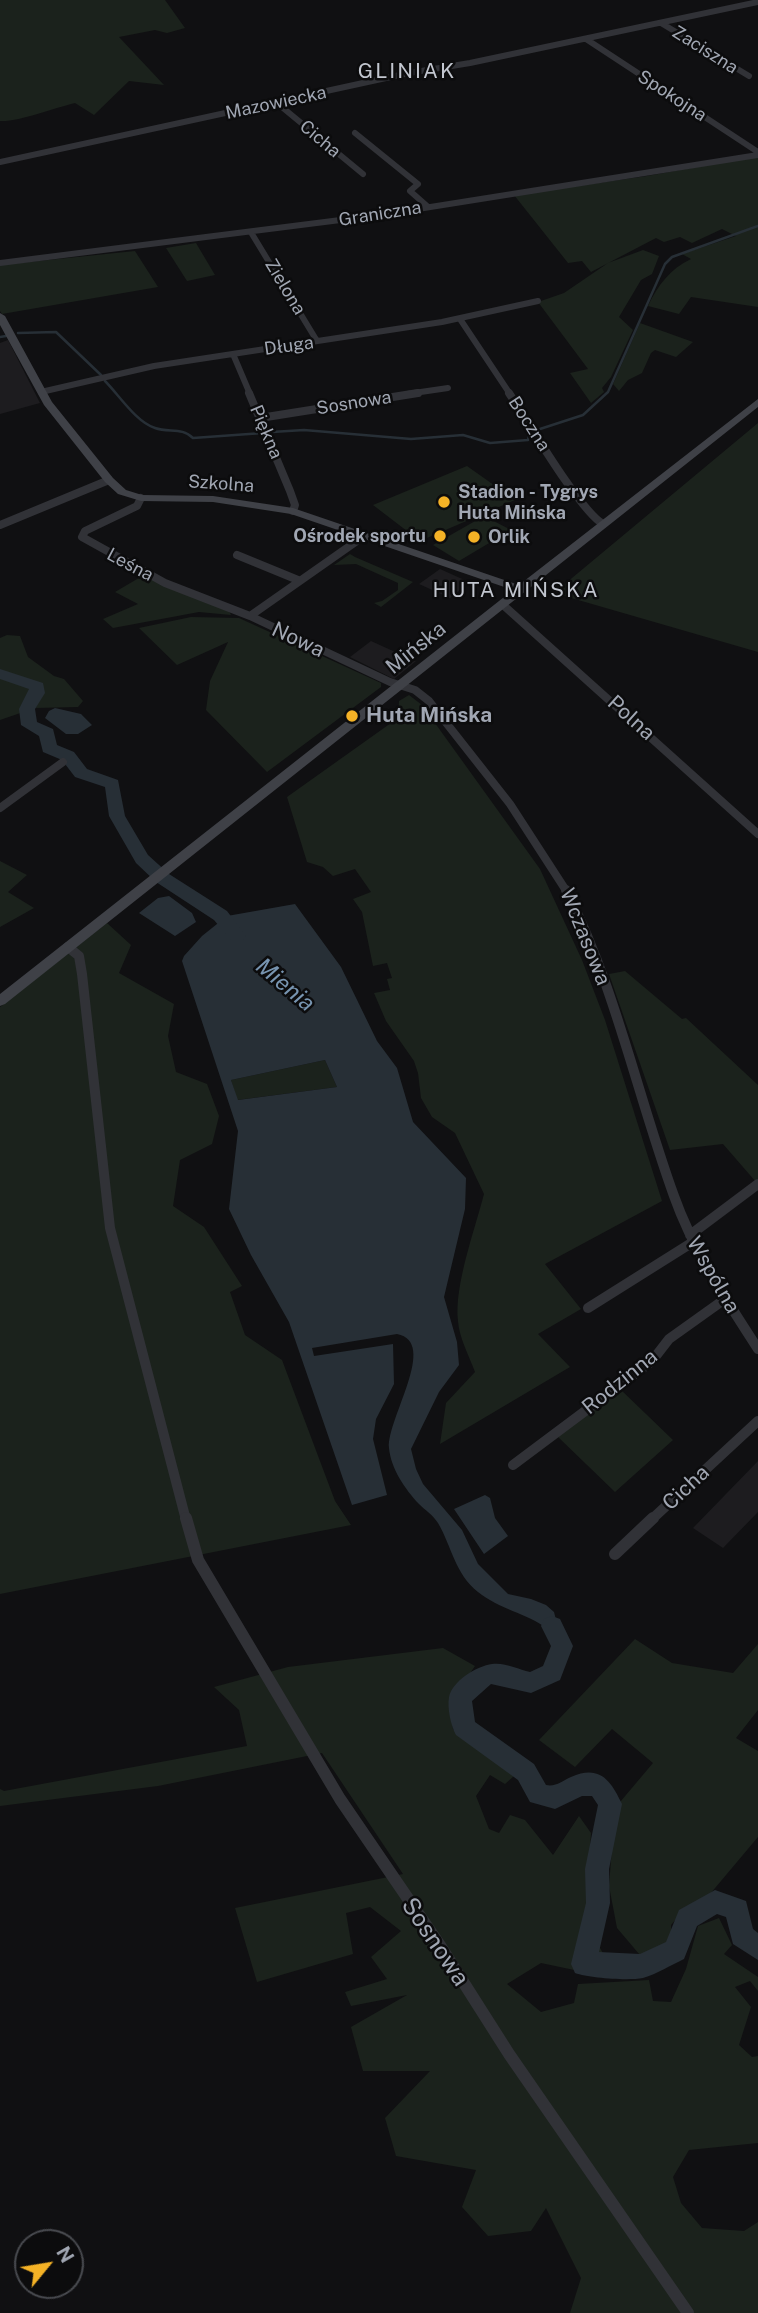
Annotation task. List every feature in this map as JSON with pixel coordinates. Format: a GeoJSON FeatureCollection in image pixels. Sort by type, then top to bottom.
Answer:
{"type":"FeatureCollection","features":[{"type":"Feature","properties":{"kind":"main road","name":"Szkolna"},"geometry":{"type":"LineString","coordinates":[[0,316],[41,392],[108,480],[122,492],[141,498],[212,499],[293,511],[520,589]]}},
{"type":"Feature","properties":{"kind":"main road","name":"Mińska"},"geometry":{"type":"LineString","coordinates":[[3,994],[68,947],[758,402]]}},
{"type":"Feature","properties":{"kind":"street","name":"Mazowiecka"},"geometry":{"type":"LineString","coordinates":[[1,159],[758,2]]}},
{"type":"Feature","properties":{"kind":"street","name":"Zaciszna"},"geometry":{"type":"LineString","coordinates":[[661,23],[749,76]]}},
{"type":"Feature","properties":{"kind":"street","name":"Spokojna"},"geometry":{"type":"LineString","coordinates":[[586,39],[758,154]]}},
{"type":"Feature","properties":{"kind":"street","name":"Cicha"},"geometry":{"type":"LineString","coordinates":[[277,103],[362,174]]}},
{"type":"Feature","properties":{"kind":"street"},"geometry":{"type":"LineString","coordinates":[[355,133],[418,184],[410,191],[427,206]]}},
{"type":"Feature","properties":{"kind":"street","name":"Graniczna"},"geometry":{"type":"LineString","coordinates":[[0,263],[252,234],[643,175],[758,154]]}},
{"type":"Feature","properties":{"kind":"street","name":"Zielona"},"geometry":{"type":"LineString","coordinates":[[252,234],[317,341]]}},
{"type":"Feature","properties":{"kind":"street","name":"Długa"},"geometry":{"type":"LineString","coordinates":[[41,392],[154,366],[460,319],[538,300]]}},
{"type":"Feature","properties":{"kind":"street","name":"Boczna"},"geometry":{"type":"LineString","coordinates":[[460,319],[572,488],[596,520],[603,524]]}},
{"type":"Feature","properties":{"kind":"street","name":"Piękna"},"geometry":{"type":"LineString","coordinates":[[233,354],[290,491],[295,505],[293,511]]}},
{"type":"Feature","properties":{"kind":"street","name":"Sosnowa"},"geometry":{"type":"LineString","coordinates":[[260,418],[448,387]]}},
{"type":"Feature","properties":{"kind":"street"},"geometry":{"type":"LineString","coordinates":[[0,525],[108,480]]}},
{"type":"Feature","properties":{"kind":"street","name":"Leśna"},"geometry":{"type":"LineString","coordinates":[[141,498],[137,506],[85,531],[82,537],[155,579],[250,616]]}},
{"type":"Feature","properties":{"kind":"street","name":"Nowa"},"geometry":{"type":"LineString","coordinates":[[364,536],[250,616],[340,660],[402,685]]}},
{"type":"Feature","properties":{"kind":"street"},"geometry":{"type":"LineString","coordinates":[[237,555],[298,580]]}},
{"type":"Feature","properties":{"kind":"street","name":"Polna"},"geometry":{"type":"LineString","coordinates":[[502,604],[758,834]]}},
{"type":"Feature","properties":{"kind":"street","name":"Wczasowa"},"geometry":{"type":"LineString","coordinates":[[402,685],[409,686],[429,701],[510,804],[575,904],[588,933],[674,1197]]}},
{"type":"Feature","properties":{"kind":"street"},"geometry":{"type":"LineString","coordinates":[[0,808],[63,762]]}},
{"type":"Feature","properties":{"kind":"street","name":"Sosnowa"},"geometry":{"type":"LineString","coordinates":[[68,947],[79,956],[82,974],[110,1228],[176,1486],[198,1560],[347,1810],[441,1947],[509,2054],[688,2313]]}},
{"type":"Feature","properties":{"kind":"street"},"geometry":{"type":"LineString","coordinates":[[588,1308],[692,1239],[758,1184]]}},
{"type":"Feature","properties":{"kind":"street","name":"Wspólna"},"geometry":{"type":"LineString","coordinates":[[674,1197],[692,1239],[725,1299],[758,1349]]}},
{"type":"Feature","properties":{"kind":"street","name":"Rodzinna"},"geometry":{"type":"LineString","coordinates":[[513,1465],[652,1361],[669,1339],[725,1299]]}},
{"type":"Feature","properties":{"kind":"street","name":"Cicha"},"geometry":{"type":"LineString","coordinates":[[615,1555],[758,1421]]}},
{"type":"Feature","properties":{"kind":"shaded area"},"geometry":{"type":"Polygon","coordinates":[[[0,0],[165,0],[185,28],[167,33],[155,30],[119,37],[164,85],[129,81],[94,115],[75,103],[27,117],[0,121],[0,0]]]}},
{"type":"Feature","properties":{"kind":"shaded area"},"geometry":{"type":"Polygon","coordinates":[[[758,156],[758,307],[691,297],[679,314],[648,306],[665,278],[691,259],[682,254],[736,236],[722,229],[692,243],[680,237],[664,242],[656,238],[591,272],[582,261],[568,263],[514,195],[647,176],[758,156]]]}},
{"type":"Feature","properties":{"kind":"shaded area"},"geometry":{"type":"Polygon","coordinates":[[[196,243],[215,275],[187,281],[166,248],[196,243]]]}},
{"type":"Feature","properties":{"kind":"shaded area"},"geometry":{"type":"Polygon","coordinates":[[[643,250],[659,256],[652,274],[641,280],[619,317],[633,330],[611,377],[602,388],[604,392],[591,403],[570,373],[588,369],[538,302],[564,293],[608,263],[643,250]]]}},
{"type":"Feature","properties":{"kind":"shaded area"},"geometry":{"type":"Polygon","coordinates":[[[135,251],[158,287],[2,314],[0,311],[0,265],[135,251]]]}},
{"type":"Feature","properties":{"kind":"shaded area"},"geometry":{"type":"Polygon","coordinates":[[[640,323],[693,342],[676,357],[655,350],[642,373],[628,380],[619,391],[613,384],[640,323]]]}},
{"type":"Feature","properties":{"kind":"shaded area"},"geometry":{"type":"Polygon","coordinates":[[[8,340],[40,403],[0,414],[0,343],[8,340]]]}},
{"type":"Feature","properties":{"kind":"shaded area"},"geometry":{"type":"Polygon","coordinates":[[[758,423],[758,652],[554,593],[758,423]]]}},
{"type":"Feature","properties":{"kind":"shaded area","name":"Stadion - Tygrys Huta Mińska"},"geometry":{"type":"Polygon","coordinates":[[[467,466],[515,500],[420,541],[373,505],[467,466]]]}},
{"type":"Feature","properties":{"kind":"shaded area","name":"Orlik"},"geometry":{"type":"Polygon","coordinates":[[[484,516],[511,530],[459,561],[433,545],[484,516]]]}},
{"type":"Feature","properties":{"kind":"shaded area"},"geometry":{"type":"Polygon","coordinates":[[[350,554],[413,582],[381,607],[374,603],[398,590],[398,583],[356,564],[334,565],[350,554]]]}},
{"type":"Feature","properties":{"kind":"shaded area"},"geometry":{"type":"Polygon","coordinates":[[[440,569],[470,582],[450,598],[419,584],[440,569]]]}},
{"type":"Feature","properties":{"kind":"shaded area"},"geometry":{"type":"Polygon","coordinates":[[[144,575],[229,611],[231,615],[199,612],[113,628],[103,619],[138,604],[115,592],[144,575]]]}},
{"type":"Feature","properties":{"kind":"shaded area"},"geometry":{"type":"Polygon","coordinates":[[[191,617],[239,618],[381,683],[381,687],[267,772],[206,710],[210,681],[228,642],[177,665],[139,628],[191,617]]]}},
{"type":"Feature","properties":{"kind":"shaded area"},"geometry":{"type":"Polygon","coordinates":[[[7,635],[20,636],[28,657],[54,676],[64,679],[83,701],[78,707],[35,708],[0,720],[0,638],[7,635]]]}},
{"type":"Feature","properties":{"kind":"shaded area"},"geometry":{"type":"Polygon","coordinates":[[[371,641],[416,661],[394,679],[350,657],[371,641]]]}},
{"type":"Feature","properties":{"kind":"shaded area"},"geometry":{"type":"Polygon","coordinates":[[[409,695],[422,705],[540,869],[582,960],[605,1020],[662,1201],[545,1264],[581,1309],[538,1334],[570,1367],[440,1444],[446,1403],[475,1372],[460,1333],[458,1307],[462,1275],[484,1194],[455,1133],[432,1117],[421,1098],[414,1061],[386,1021],[374,993],[390,990],[387,979],[392,978],[387,963],[373,966],[362,912],[353,899],[371,892],[355,869],[333,876],[323,867],[307,862],[287,797],[398,718],[399,701],[409,695]]]}},
{"type":"Feature","properties":{"kind":"shaded area"},"geometry":{"type":"Polygon","coordinates":[[[0,861],[27,875],[8,892],[34,908],[0,927],[0,861]]]}},
{"type":"Feature","properties":{"kind":"shaded area"},"geometry":{"type":"Polygon","coordinates":[[[107,923],[131,945],[119,973],[174,1004],[168,1036],[176,1072],[207,1084],[219,1116],[212,1144],[180,1160],[173,1206],[204,1227],[242,1286],[230,1292],[245,1335],[282,1360],[335,1501],[351,1525],[0,1594],[0,1007],[107,923]]]}},
{"type":"Feature","properties":{"kind":"shaded area"},"geometry":{"type":"Polygon","coordinates":[[[625,971],[682,1019],[686,1018],[758,1085],[756,1182],[723,1144],[670,1150],[609,974],[625,971]]]}},
{"type":"Feature","properties":{"kind":"shaded area"},"geometry":{"type":"Polygon","coordinates":[[[325,1060],[337,1087],[237,1100],[231,1080],[325,1060]]]}},
{"type":"Feature","properties":{"kind":"shaded area"},"geometry":{"type":"Polygon","coordinates":[[[620,1389],[673,1440],[615,1492],[557,1436],[620,1389]]]}},
{"type":"Feature","properties":{"kind":"shaded area"},"geometry":{"type":"Polygon","coordinates":[[[758,1461],[758,1512],[723,1548],[693,1528],[758,1461]]]}},
{"type":"Feature","properties":{"kind":"shaded area"},"geometry":{"type":"Polygon","coordinates":[[[635,1639],[672,1663],[733,1673],[758,1644],[758,1710],[736,1738],[758,1751],[758,1837],[705,1900],[683,1911],[671,1925],[671,1940],[645,1961],[617,1928],[609,1886],[615,1808],[653,1763],[612,1729],[575,1767],[539,1740],[635,1639]]]}},
{"type":"Feature","properties":{"kind":"shaded area"},"geometry":{"type":"Polygon","coordinates":[[[443,1648],[475,1666],[450,1703],[453,1729],[514,1776],[505,1784],[490,1775],[476,1796],[489,1829],[499,1833],[510,1815],[525,1820],[553,1855],[579,1816],[591,1833],[585,1922],[604,1955],[579,1971],[541,1963],[507,1984],[541,2012],[574,2003],[578,1984],[649,1980],[653,2001],[671,2002],[686,1969],[698,1926],[719,1918],[732,1945],[724,1954],[758,1977],[758,1991],[750,1981],[735,1987],[751,2007],[739,2045],[752,2057],[758,2056],[758,2143],[689,2150],[673,2177],[681,2203],[702,2228],[744,2231],[758,2222],[758,2313],[570,2313],[581,2278],[546,2208],[531,2231],[488,2236],[462,2207],[476,2170],[396,2156],[385,2118],[430,2071],[363,2071],[351,2027],[407,1995],[351,2006],[345,1992],[387,1979],[371,1957],[401,1931],[370,1907],[346,1913],[353,1954],[257,1982],[235,1908],[403,1874],[322,1753],[158,1786],[0,1806],[0,1789],[4,1791],[247,1746],[239,1710],[214,1687],[288,1667],[443,1648]]]}},
{"type":"Feature","properties":{"kind":"water"},"geometry":{"type":"Polygon","coordinates":[[[55,708],[81,714],[92,725],[78,734],[66,734],[45,718],[49,711],[55,708]]]}},
{"type":"Feature","properties":{"kind":"water"},"geometry":{"type":"Polygon","coordinates":[[[169,896],[192,913],[196,922],[175,936],[139,913],[158,898],[169,896]]]}},
{"type":"Feature","properties":{"kind":"water"},"geometry":{"type":"Polygon","coordinates":[[[295,904],[341,967],[377,1041],[397,1068],[413,1122],[466,1178],[465,1209],[444,1297],[457,1342],[459,1365],[439,1392],[411,1449],[423,1484],[462,1530],[478,1564],[508,1594],[531,1599],[546,1605],[554,1612],[556,1620],[566,1633],[569,1651],[550,1640],[548,1629],[495,1603],[470,1585],[459,1569],[438,1523],[419,1504],[400,1478],[389,1448],[390,1435],[408,1383],[413,1351],[409,1340],[397,1334],[312,1348],[314,1356],[393,1344],[394,1384],[376,1419],[373,1439],[387,1495],[352,1505],[289,1322],[251,1255],[229,1209],[238,1131],[182,961],[202,936],[227,916],[295,904]],[[325,1060],[231,1080],[238,1100],[337,1087],[325,1060]]]}},
{"type":"Feature","properties":{"kind":"water"},"geometry":{"type":"Polygon","coordinates":[[[485,1495],[490,1498],[495,1518],[508,1536],[484,1554],[454,1509],[485,1495]]]}},
{"type":"Feature","properties":{"kind":"waterway"},"geometry":{"type":"LineString","coordinates":[[540,429],[583,415],[608,392],[665,264],[672,257],[758,226]]}},
{"type":"Feature","properties":{"kind":"waterway"},"geometry":{"type":"LineString","coordinates":[[18,333],[56,332],[101,375]]}},
{"type":"Feature","properties":{"kind":"waterway"},"geometry":{"type":"LineString","coordinates":[[0,337],[6,336]]}},
{"type":"Feature","properties":{"kind":"waterway"},"geometry":{"type":"LineString","coordinates":[[105,381],[135,414],[155,428],[184,432],[193,438],[263,433]]}},
{"type":"Feature","properties":{"kind":"waterway"},"geometry":{"type":"LineString","coordinates":[[272,432],[304,430],[411,439],[463,435],[490,443],[528,440],[530,431]]}},
{"type":"Feature","properties":{"kind":"waterway","name":"Mienia"},"geometry":{"type":"LineString","coordinates":[[0,674],[37,686],[37,693],[27,709],[29,725],[47,733],[49,748],[68,756],[81,773],[112,784],[117,816],[142,859],[162,878],[221,915],[237,936]]}},
{"type":"Feature","properties":{"kind":"waterway"},"geometry":{"type":"LineString","coordinates":[[552,1626],[562,1646],[552,1673],[531,1683],[491,1674],[477,1680],[460,1698],[464,1728],[526,1772],[538,1794],[555,1798],[579,1785],[599,1785],[610,1804],[597,1869],[598,1903],[584,1964],[641,1966],[675,1950],[688,1918],[715,1902],[737,1909],[742,1936],[758,1948]]}},
{"type":"Feature","properties":{"kind":"place","name":"Stadion - Tygrys Huta Mińska"},"geometry":{"type":"Point","coordinates":[444,502]}},
{"type":"Feature","properties":{"kind":"place","name":"Ośrodek sportu"},"geometry":{"type":"Point","coordinates":[440,536]}},
{"type":"Feature","properties":{"kind":"place","name":"Orlik"},"geometry":{"type":"Point","coordinates":[474,537]}},
{"type":"Feature","properties":{"kind":"place","name":"Huta Mińska"},"geometry":{"type":"Point","coordinates":[352,716]}},
{"type":"Feature","properties":{"kind":"district","name":"GLINIAK"},"geometry":{"type":"Point","coordinates":[407,72]}},
{"type":"Feature","properties":{"kind":"district","name":"HUTA MIŃSKA"},"geometry":{"type":"Point","coordinates":[516,591]}}]}
